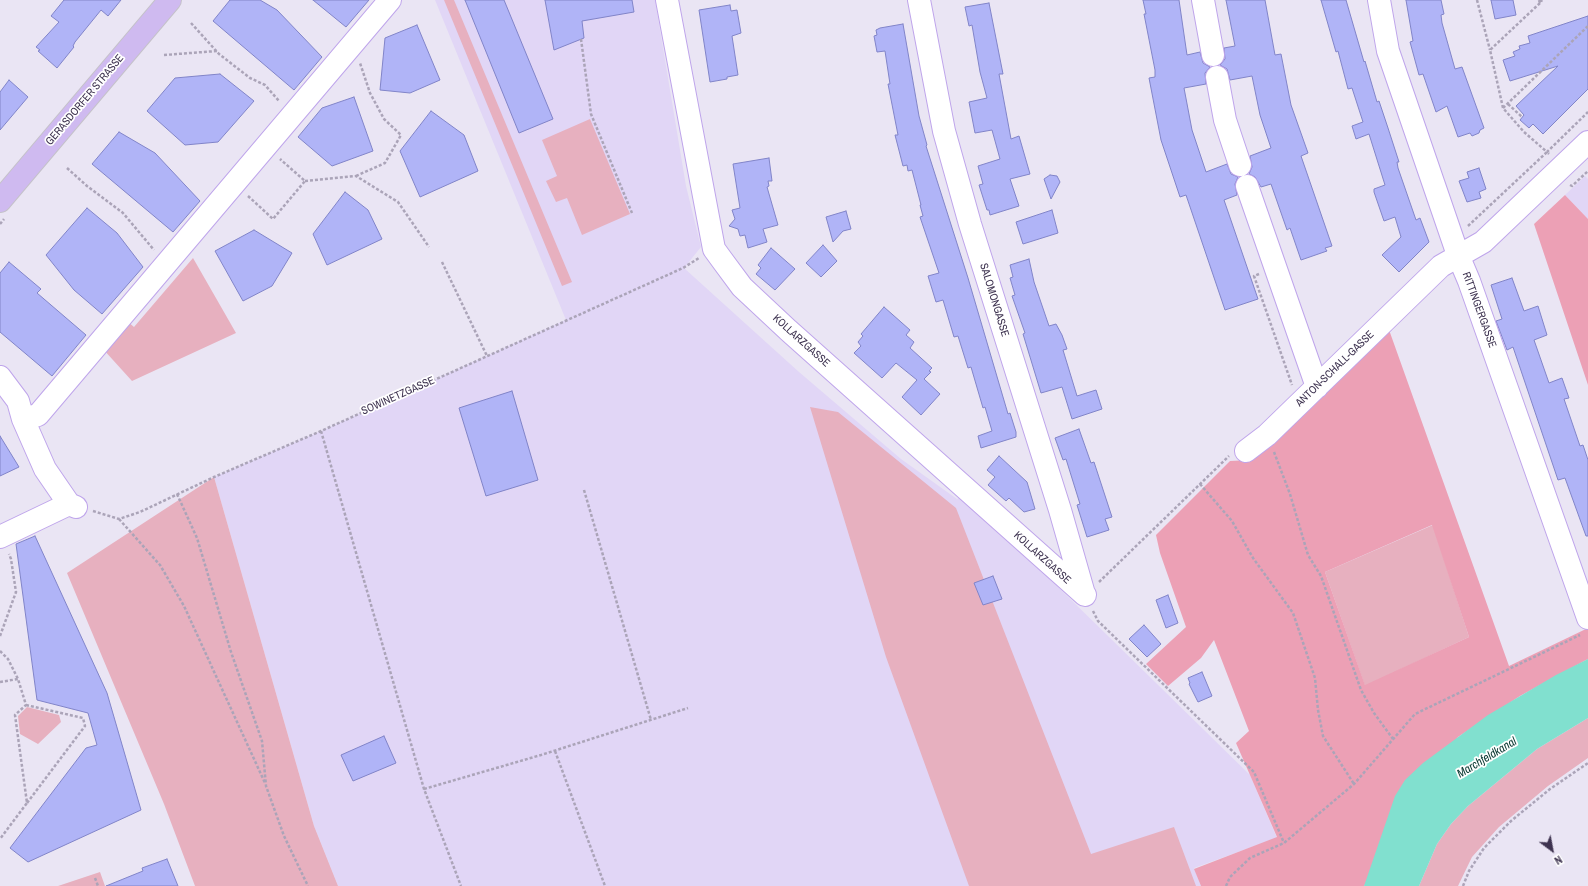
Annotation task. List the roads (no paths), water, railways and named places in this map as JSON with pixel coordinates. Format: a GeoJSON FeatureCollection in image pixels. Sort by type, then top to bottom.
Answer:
{"type":"FeatureCollection","features":[{"type":"Feature","properties":{"kind":"main road","name":"GERASDORFER STRASSE"},"geometry":{"type":"LineString","coordinates":[[0,201],[170,0]]}},
{"type":"Feature","properties":{"kind":"street"},"geometry":{"type":"LineString","coordinates":[[0,403],[23,419],[38,415],[390,0]]}},
{"type":"Feature","properties":{"kind":"street","name":"KOLLARZGASSE"},"geometry":{"type":"LineString","coordinates":[[668,0],[714,248],[742,287],[788,330],[1085,595]]}},
{"type":"Feature","properties":{"kind":"street","name":"SALOMONGASSE"},"geometry":{"type":"LineString","coordinates":[[919,0],[944,131],[970,224],[1060,510],[1085,595]]}},
{"type":"Feature","properties":{"kind":"street"},"geometry":{"type":"LineString","coordinates":[[1203,0],[1213,55]]}},
{"type":"Feature","properties":{"kind":"street","name":"RITTINGERGASSE"},"geometry":{"type":"LineString","coordinates":[[1379,0],[1388,51],[1458,255],[1469,280],[1585,626]]}},
{"type":"Feature","properties":{"kind":"street"},"geometry":{"type":"LineString","coordinates":[[1217,77],[1225,120],[1240,165]]}},
{"type":"Feature","properties":{"kind":"street","name":"ANTON-SCHALL-GASSE"},"geometry":{"type":"LineString","coordinates":[[1246,451],[1267,435],[1442,266],[1458,255],[1483,242],[1588,142]]}},
{"type":"Feature","properties":{"kind":"street"},"geometry":{"type":"LineString","coordinates":[[1247,186],[1317,387]]}},
{"type":"Feature","properties":{"kind":"street"},"geometry":{"type":"LineString","coordinates":[[0,377],[18,401],[23,419],[45,469],[73,506],[0,537]]}},
{"type":"Feature","properties":{"kind":"water","name":"Marchfeldkanal"},"geometry":{"type":"Polygon","coordinates":[[[1588,659],[1588,718],[1537,749],[1468,806],[1451,824],[1437,844],[1419,886],[1364,886],[1395,796],[1405,780],[1423,763],[1488,715],[1556,675],[1588,659]]]}}]}
